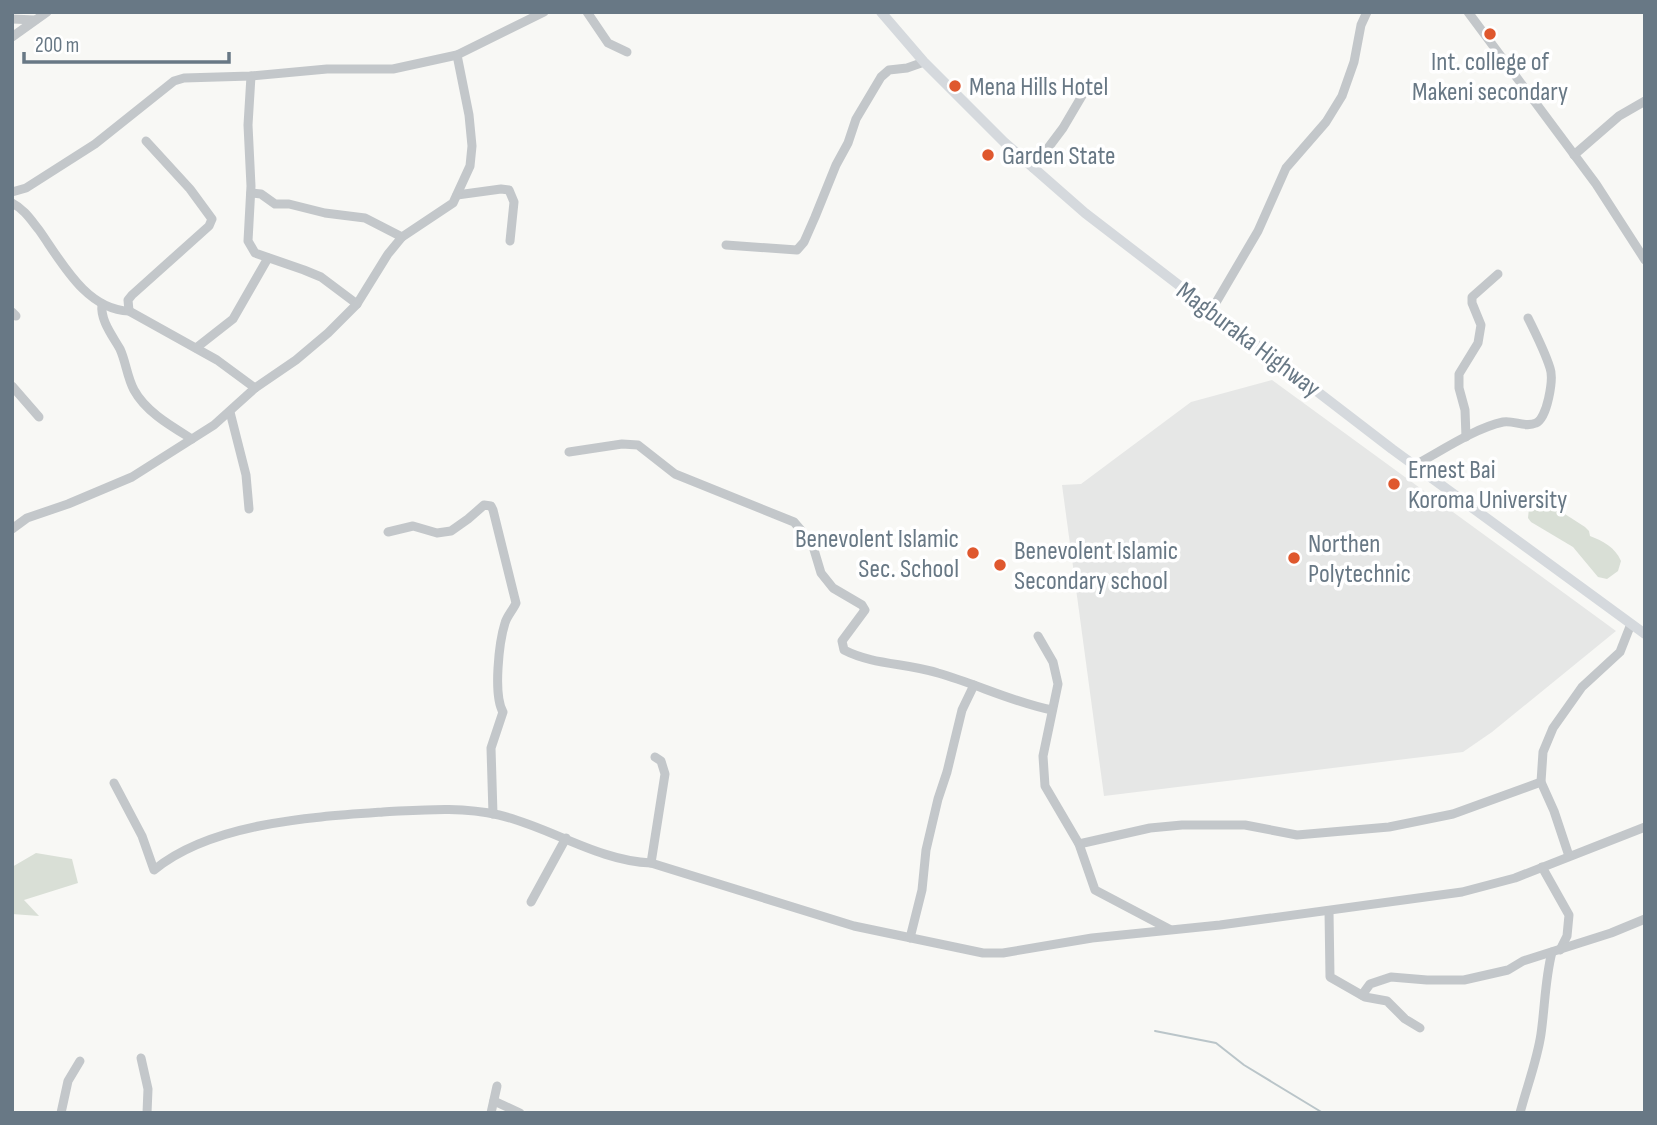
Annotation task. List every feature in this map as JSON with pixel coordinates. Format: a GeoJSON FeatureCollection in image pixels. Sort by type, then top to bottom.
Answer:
{"type":"FeatureCollection","features":[{"type":"Feature","properties":{"kind":"main road","name":"Magburaka Highway"},"geometry":{"type":"LineString","coordinates":[[887,15],[924,62],[1033,168],[1086,213],[1415,465],[1645,634]]}},
{"type":"Feature","properties":{"kind":"street"},"geometry":{"type":"LineString","coordinates":[[12,37],[47,12]]}},
{"type":"Feature","properties":{"kind":"street"},"geometry":{"type":"LineString","coordinates":[[12,192],[26,188],[83,152],[174,81],[184,78],[251,76],[327,69],[393,69],[457,55],[544,12]]}},
{"type":"Feature","properties":{"kind":"street"},"geometry":{"type":"LineString","coordinates":[[587,12],[608,43],[627,52]]}},
{"type":"Feature","properties":{"kind":"street"},"geometry":{"type":"LineString","coordinates":[[1211,311],[1258,230],[1286,168],[1326,122],[1342,96],[1367,12]]}},
{"type":"Feature","properties":{"kind":"street"},"geometry":{"type":"LineString","coordinates":[[1468,12],[1596,184],[1645,260]]}},
{"type":"Feature","properties":{"kind":"street"},"geometry":{"type":"LineString","coordinates":[[12,19],[35,20]]}},
{"type":"Feature","properties":{"kind":"street"},"geometry":{"type":"LineString","coordinates":[[12,529],[27,518],[132,477],[230,412],[255,388],[296,360],[328,333],[357,304],[388,254],[402,237],[453,203],[470,166],[472,146],[469,114],[457,55]]}},
{"type":"Feature","properties":{"kind":"street"},"geometry":{"type":"LineString","coordinates":[[726,245],[797,250],[804,242],[856,119],[877,83],[889,70],[924,62]]}},
{"type":"Feature","properties":{"kind":"street"},"geometry":{"type":"LineString","coordinates":[[251,76],[248,125],[251,192],[248,241],[255,253],[321,277],[357,304]]}},
{"type":"Feature","properties":{"kind":"street"},"geometry":{"type":"LineString","coordinates":[[1033,168],[1063,128],[1086,89]]}},
{"type":"Feature","properties":{"kind":"street"},"geometry":{"type":"LineString","coordinates":[[1574,155],[1619,117],[1645,101]]}},
{"type":"Feature","properties":{"kind":"street"},"geometry":{"type":"LineString","coordinates":[[129,311],[128,300],[132,295],[209,226],[212,219],[190,189],[146,141]]}},
{"type":"Feature","properties":{"kind":"street"},"geometry":{"type":"LineString","coordinates":[[457,195],[509,190],[514,202],[510,241]]}},
{"type":"Feature","properties":{"kind":"street"},"geometry":{"type":"LineString","coordinates":[[251,192],[261,194],[275,204],[289,204],[325,213],[365,218],[402,237]]}},
{"type":"Feature","properties":{"kind":"street"},"geometry":{"type":"LineString","coordinates":[[12,203],[26,214],[87,293],[102,304],[129,311],[196,348],[255,388]]}},
{"type":"Feature","properties":{"kind":"street"},"geometry":{"type":"LineString","coordinates":[[196,348],[233,319],[268,258]]}},
{"type":"Feature","properties":{"kind":"street"},"geometry":{"type":"LineString","coordinates":[[1466,438],[1459,374],[1478,343],[1481,325],[1472,298],[1498,274]]}},
{"type":"Feature","properties":{"kind":"street"},"geometry":{"type":"LineString","coordinates":[[102,304],[102,316],[122,354],[138,396],[154,413],[192,439]]}},
{"type":"Feature","properties":{"kind":"street"},"geometry":{"type":"LineString","coordinates":[[1415,465],[1466,438],[1505,422],[1522,425],[1538,423],[1546,412],[1551,370],[1528,318]]}},
{"type":"Feature","properties":{"kind":"street"},"geometry":{"type":"LineString","coordinates":[[12,386],[39,417]]}},
{"type":"Feature","properties":{"kind":"street"},"geometry":{"type":"LineString","coordinates":[[230,412],[246,475],[249,509]]}},
{"type":"Feature","properties":{"kind":"street"},"geometry":{"type":"LineString","coordinates":[[569,452],[622,444],[638,445],[675,474],[794,522],[812,543],[821,573],[834,588],[862,605],[865,610],[842,641],[844,650],[862,659],[936,672],[1036,707],[1052,710]]}},
{"type":"Feature","properties":{"kind":"street"},"geometry":{"type":"LineString","coordinates":[[388,532],[413,526],[437,533],[451,531],[484,505],[491,506],[493,510],[516,603],[505,622],[498,671],[500,706],[503,712],[491,748],[493,814]]}},
{"type":"Feature","properties":{"kind":"street"},"geometry":{"type":"LineString","coordinates":[[1569,856],[1541,782],[1543,752],[1553,728],[1582,687],[1620,652],[1631,624]]}},
{"type":"Feature","properties":{"kind":"street"},"geometry":{"type":"LineString","coordinates":[[1038,636],[1056,671],[1058,684],[1043,756],[1045,786],[1079,844],[1094,890],[1171,929]]}},
{"type":"Feature","properties":{"kind":"street"},"geometry":{"type":"LineString","coordinates":[[910,938],[922,890],[926,850],[938,799],[962,710],[974,685]]}},
{"type":"Feature","properties":{"kind":"street"},"geometry":{"type":"LineString","coordinates":[[651,863],[665,774],[661,761],[655,757]]}},
{"type":"Feature","properties":{"kind":"street"},"geometry":{"type":"LineString","coordinates":[[1079,844],[1150,828],[1182,825],[1245,825],[1297,835],[1389,827],[1453,814],[1541,782]]}},
{"type":"Feature","properties":{"kind":"street"},"geometry":{"type":"LineString","coordinates":[[114,783],[142,836],[155,870],[185,849],[273,822],[435,808],[470,810],[493,814],[622,859],[651,863],[854,926],[983,953],[1003,953],[1092,938],[1329,911],[1462,892],[1504,882],[1645,827]]}},
{"type":"Feature","properties":{"kind":"street"},"geometry":{"type":"LineString","coordinates":[[531,902],[566,838]]}},
{"type":"Feature","properties":{"kind":"street"},"geometry":{"type":"LineString","coordinates":[[1520,1113],[1536,1063],[1547,973],[1570,927],[1569,915],[1542,867]]}},
{"type":"Feature","properties":{"kind":"street"},"geometry":{"type":"LineString","coordinates":[[1329,911],[1330,977],[1362,996],[1387,1001],[1405,1019],[1420,1028]]}},
{"type":"Feature","properties":{"kind":"street"},"geometry":{"type":"LineString","coordinates":[[1362,996],[1370,984],[1382,979],[1477,978],[1508,970],[1523,961],[1611,933],[1645,919]]}},
{"type":"Feature","properties":{"kind":"street"},"geometry":{"type":"LineString","coordinates":[[141,1058],[148,1089],[147,1113]]}},
{"type":"Feature","properties":{"kind":"street"},"geometry":{"type":"LineString","coordinates":[[61,1113],[68,1081],[80,1062]]}},
{"type":"Feature","properties":{"kind":"street"},"geometry":{"type":"LineString","coordinates":[[491,1113],[497,1086]]}},
{"type":"Feature","properties":{"kind":"street"},"geometry":{"type":"LineString","coordinates":[[494,1101],[520,1113]]}},
{"type":"Feature","properties":{"kind":"shaded area","name":"Northen Polytechnic"},"geometry":{"type":"Polygon","coordinates":[[[1272,380],[1616,631],[1492,732],[1463,752],[1104,796],[1062,485],[1081,484],[1191,402],[1272,380]]]}},
{"type":"Feature","properties":{"kind":"shaded area"},"geometry":{"type":"Polygon","coordinates":[[[1540,498],[1585,527],[1590,536],[1612,548],[1621,561],[1618,571],[1607,579],[1598,577],[1573,547],[1531,522],[1528,518],[1529,508],[1540,498]]]}},
{"type":"Feature","properties":{"kind":"shaded area"},"geometry":{"type":"Polygon","coordinates":[[[36,853],[72,859],[78,883],[24,900],[39,916],[12,914],[12,867],[36,853]]]}},
{"type":"Feature","properties":{"kind":"waterway"},"geometry":{"type":"LineString","coordinates":[[1155,1031],[1216,1043],[1244,1065],[1323,1113]]}},
{"type":"Feature","properties":{"kind":"place","name":"Int. college of Makeni secondary"},"geometry":{"type":"Point","coordinates":[1490,34]}},
{"type":"Feature","properties":{"kind":"place","name":"Mena Hills Hotel"},"geometry":{"type":"Point","coordinates":[955,86]}},
{"type":"Feature","properties":{"kind":"place","name":"Garden State"},"geometry":{"type":"Point","coordinates":[988,155]}},
{"type":"Feature","properties":{"kind":"place","name":"Ernest Bai Koroma University"},"geometry":{"type":"Point","coordinates":[1394,484]}},
{"type":"Feature","properties":{"kind":"place","name":"Benevolent Islamic Sec. School"},"geometry":{"type":"Point","coordinates":[973,553]}},
{"type":"Feature","properties":{"kind":"place","name":"Northen Polytechnic"},"geometry":{"type":"Point","coordinates":[1294,558]}},
{"type":"Feature","properties":{"kind":"place","name":"Benevolent Islamic Secondary school"},"geometry":{"type":"Point","coordinates":[1000,565]}}]}
